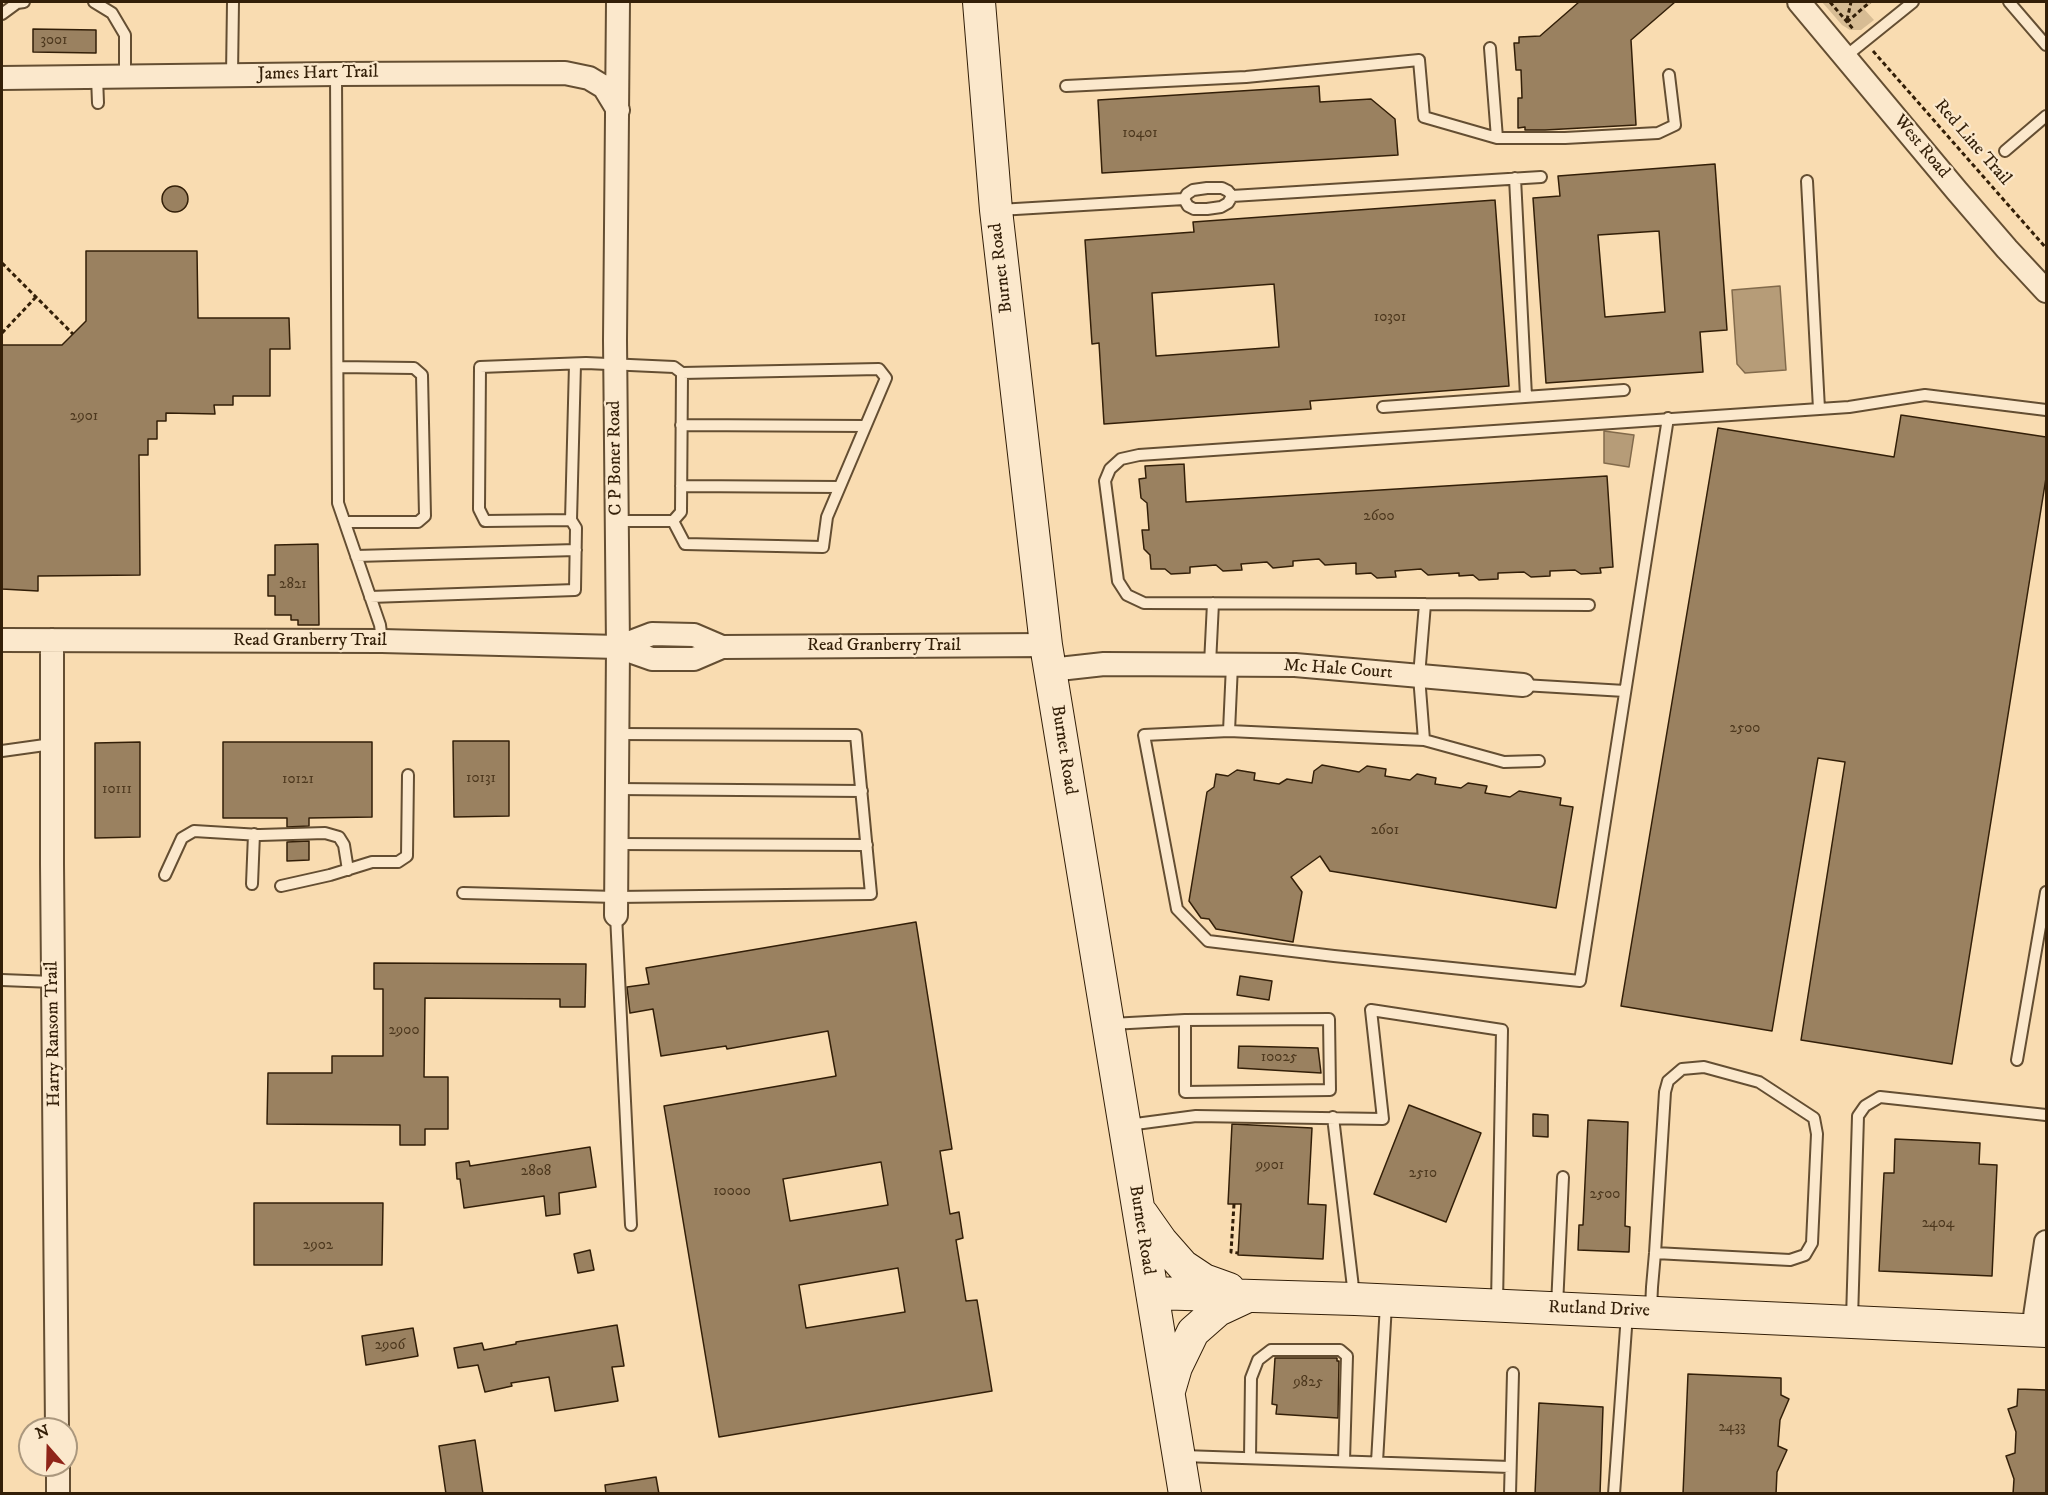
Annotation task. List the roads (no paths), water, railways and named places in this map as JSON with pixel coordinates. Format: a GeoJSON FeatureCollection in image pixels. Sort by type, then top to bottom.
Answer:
{"type":"FeatureCollection","features":[{"type":"Feature","properties":{"kind":"main road","name":"Burnet Road"},"geometry":{"type":"LineString","coordinates":[[979,2],[996,210],[1048,658],[1185,1494]]}},
{"type":"Feature","properties":{"kind":"main road"},"geometry":{"type":"LineString","coordinates":[[1138,1208],[1176,1260],[1190,1272],[1204,1280],[1250,1296]]}},
{"type":"Feature","properties":{"kind":"main road","name":"Rutland Drive"},"geometry":{"type":"LineString","coordinates":[[1152,1293],[1355,1299],[2040,1330]]}},
{"type":"Feature","properties":{"kind":"main road"},"geometry":{"type":"LineString","coordinates":[[1168,1395],[1176,1367],[1193,1332],[1218,1310],[1250,1296]]}},
{"type":"Feature","properties":{"kind":"street","name":"C P Boner Road"},"geometry":{"type":"LineString","coordinates":[[616,906],[618,647],[615,365],[618,2]]}},
{"type":"Feature","properties":{"kind":"street","name":"West Road"},"geometry":{"type":"LineString","coordinates":[[1799,2],[1957,191],[2046,291]]}},
{"type":"Feature","properties":{"kind":"street","name":"James Hart Trail"},"geometry":{"type":"LineString","coordinates":[[2,78],[565,74],[589,78],[604,87],[618,110]]}},
{"type":"Feature","properties":{"kind":"street","name":"Read Granberry Trail"},"geometry":{"type":"LineString","coordinates":[[2,640],[382,641],[618,647],[652,659],[694,659],[722,647],[1048,658]]}},
{"type":"Feature","properties":{"kind":"street","name":"Harry Ransom Trail"},"geometry":{"type":"LineString","coordinates":[[52,640],[57,1417]]}},
{"type":"Feature","properties":{"kind":"street","name":"Mc Hale Court"},"geometry":{"type":"LineString","coordinates":[[1048,658],[1104,664],[1295,665],[1523,686]]}},
{"type":"Feature","properties":{"kind":"street"},"geometry":{"type":"LineString","coordinates":[[2040,1330],[2046,1242]]}},
{"type":"Feature","properties":{"kind":"street"},"geometry":{"type":"LineString","coordinates":[[58,1477],[58,1494]]}},
{"type":"Feature","properties":{"kind":"lane"},"geometry":{"type":"LineString","coordinates":[[2,14],[17,3],[24,2]]}},
{"type":"Feature","properties":{"kind":"lane"},"geometry":{"type":"LineString","coordinates":[[94,2],[112,13],[125,35],[126,76]]}},
{"type":"Feature","properties":{"kind":"lane"},"geometry":{"type":"LineString","coordinates":[[232,75],[233,2]]}},
{"type":"Feature","properties":{"kind":"lane"},"geometry":{"type":"LineString","coordinates":[[1846,56],[1913,2]]}},
{"type":"Feature","properties":{"kind":"lane"},"geometry":{"type":"LineString","coordinates":[[2009,2],[2046,45]]}},
{"type":"Feature","properties":{"kind":"lane"},"geometry":{"type":"LineString","coordinates":[[1490,48],[1497,138]]}},
{"type":"Feature","properties":{"kind":"lane"},"geometry":{"type":"LineString","coordinates":[[1066,86],[1246,76],[1419,60],[1424,117],[1497,138],[1565,138],[1658,133],[1676,125],[1669,75]]}},
{"type":"Feature","properties":{"kind":"lane"},"geometry":{"type":"LineString","coordinates":[[336,74],[338,503],[380,625],[382,641]]}},
{"type":"Feature","properties":{"kind":"lane"},"geometry":{"type":"LineString","coordinates":[[97,77],[98,103]]}},
{"type":"Feature","properties":{"kind":"lane"},"geometry":{"type":"LineString","coordinates":[[2005,151],[2046,116]]}},
{"type":"Feature","properties":{"kind":"lane"},"geometry":{"type":"LineString","coordinates":[[1232,196],[1541,177]]}},
{"type":"Feature","properties":{"kind":"lane"},"geometry":{"type":"LineString","coordinates":[[1515,178],[1526,396]]}},
{"type":"Feature","properties":{"kind":"lane"},"geometry":{"type":"LineString","coordinates":[[1807,181],[1819,409]]}},
{"type":"Feature","properties":{"kind":"lane"},"geometry":{"type":"LineString","coordinates":[[1184,199],[1192,190],[1207,188],[1222,188],[1232,196]]}},
{"type":"Feature","properties":{"kind":"lane"},"geometry":{"type":"LineString","coordinates":[[1184,199],[1188,206],[1194,209],[1207,209],[1221,207],[1228,203],[1232,196]]}},
{"type":"Feature","properties":{"kind":"lane"},"geometry":{"type":"LineString","coordinates":[[996,210],[1184,199]]}},
{"type":"Feature","properties":{"kind":"lane"},"geometry":{"type":"LineString","coordinates":[[370,597],[575,590],[576,528],[571,520],[575,364]]}},
{"type":"Feature","properties":{"kind":"lane"},"geometry":{"type":"LineString","coordinates":[[571,520],[485,521],[479,509],[480,367],[615,365],[674,367],[682,373],[879,369],[885,378],[826,517],[823,547],[685,544],[672,521]]}},
{"type":"Feature","properties":{"kind":"lane"},"geometry":{"type":"LineString","coordinates":[[338,367],[414,368],[422,375],[425,516],[418,522],[345,522]]}},
{"type":"Feature","properties":{"kind":"lane"},"geometry":{"type":"LineString","coordinates":[[617,521],[672,521],[681,512],[682,373]]}},
{"type":"Feature","properties":{"kind":"lane"},"geometry":{"type":"LineString","coordinates":[[1383,407],[1623,390]]}},
{"type":"Feature","properties":{"kind":"lane"},"geometry":{"type":"LineString","coordinates":[[1589,605],[1144,603],[1127,595],[1118,581],[1105,481],[1110,469],[1121,459],[1150,454],[1849,407],[1925,394],[2046,410]]}},
{"type":"Feature","properties":{"kind":"lane"},"geometry":{"type":"LineString","coordinates":[[1539,761],[1504,762],[1424,740],[1229,731],[1144,735],[1177,909],[1208,940],[1334,956],[1580,981],[1668,418]]}},
{"type":"Feature","properties":{"kind":"lane"},"geometry":{"type":"LineString","coordinates":[[681,425],[865,426]]}},
{"type":"Feature","properties":{"kind":"lane"},"geometry":{"type":"LineString","coordinates":[[681,486],[839,488]]}},
{"type":"Feature","properties":{"kind":"lane"},"geometry":{"type":"LineString","coordinates":[[356,556],[576,550]]}},
{"type":"Feature","properties":{"kind":"lane"},"geometry":{"type":"LineString","coordinates":[[1210,664],[1213,603]]}},
{"type":"Feature","properties":{"kind":"lane"},"geometry":{"type":"LineString","coordinates":[[1424,740],[1419,676],[1425,604]]}},
{"type":"Feature","properties":{"kind":"lane"},"geometry":{"type":"LineString","coordinates":[[1229,731],[1232,665]]}},
{"type":"Feature","properties":{"kind":"lane","name":"Mc Hale Court"},"geometry":{"type":"LineString","coordinates":[[1523,686],[1625,691]]}},
{"type":"Feature","properties":{"kind":"lane"},"geometry":{"type":"LineString","coordinates":[[463,893],[616,906],[871,894],[856,735],[617,734]]}},
{"type":"Feature","properties":{"kind":"lane"},"geometry":{"type":"LineString","coordinates":[[2,751],[52,744]]}},
{"type":"Feature","properties":{"kind":"lane"},"geometry":{"type":"LineString","coordinates":[[281,886],[372,862],[398,862],[407,856],[408,775]]}},
{"type":"Feature","properties":{"kind":"lane"},"geometry":{"type":"LineString","coordinates":[[617,789],[862,791]]}},
{"type":"Feature","properties":{"kind":"lane"},"geometry":{"type":"LineString","coordinates":[[165,875],[182,838],[194,831],[254,834],[325,833],[339,837],[344,845],[348,870]]}},
{"type":"Feature","properties":{"kind":"lane"},"geometry":{"type":"LineString","coordinates":[[252,884],[254,834]]}},
{"type":"Feature","properties":{"kind":"lane"},"geometry":{"type":"LineString","coordinates":[[616,844],[867,845]]}},
{"type":"Feature","properties":{"kind":"lane"},"geometry":{"type":"LineString","coordinates":[[2017,1060],[2046,892]]}},
{"type":"Feature","properties":{"kind":"lane"},"geometry":{"type":"LineString","coordinates":[[616,906],[632,1225]]}},
{"type":"Feature","properties":{"kind":"lane"},"geometry":{"type":"LineString","coordinates":[[2,980],[53,982]]}},
{"type":"Feature","properties":{"kind":"lane"},"geometry":{"type":"LineString","coordinates":[[1125,1125],[1196,1116],[1383,1119],[1371,1011],[1502,1030],[1497,1306]]}},
{"type":"Feature","properties":{"kind":"lane"},"geometry":{"type":"LineString","coordinates":[[1108,1024],[1185,1020],[1329,1019],[1330,1090],[1185,1092],[1185,1020]]}},
{"type":"Feature","properties":{"kind":"lane"},"geometry":{"type":"LineString","coordinates":[[1614,1494],[1639,1312],[1655,1253],[1668,1080],[1682,1069],[1704,1067],[1759,1082],[1814,1118],[1818,1134],[1812,1243],[1805,1255],[1790,1260],[1655,1253]]}},
{"type":"Feature","properties":{"kind":"lane"},"geometry":{"type":"LineString","coordinates":[[1852,1323],[1858,1116],[1865,1106],[1880,1098],[2046,1115]]}},
{"type":"Feature","properties":{"kind":"lane"},"geometry":{"type":"LineString","coordinates":[[1333,1117],[1355,1299]]}},
{"type":"Feature","properties":{"kind":"lane"},"geometry":{"type":"LineString","coordinates":[[1557,1309],[1563,1177]]}},
{"type":"Feature","properties":{"kind":"lane"},"geometry":{"type":"LineString","coordinates":[[1377,1462],[1386,1301]]}},
{"type":"Feature","properties":{"kind":"lane"},"geometry":{"type":"LineString","coordinates":[[1250,1458],[1251,1378],[1258,1360],[1270,1350],[1340,1350],[1347,1356],[1344,1461]]}},
{"type":"Feature","properties":{"kind":"lane"},"geometry":{"type":"LineString","coordinates":[[1510,1494],[1513,1373]]}},
{"type":"Feature","properties":{"kind":"lane"},"geometry":{"type":"LineString","coordinates":[[1179,1456],[1510,1467]]}}]}
